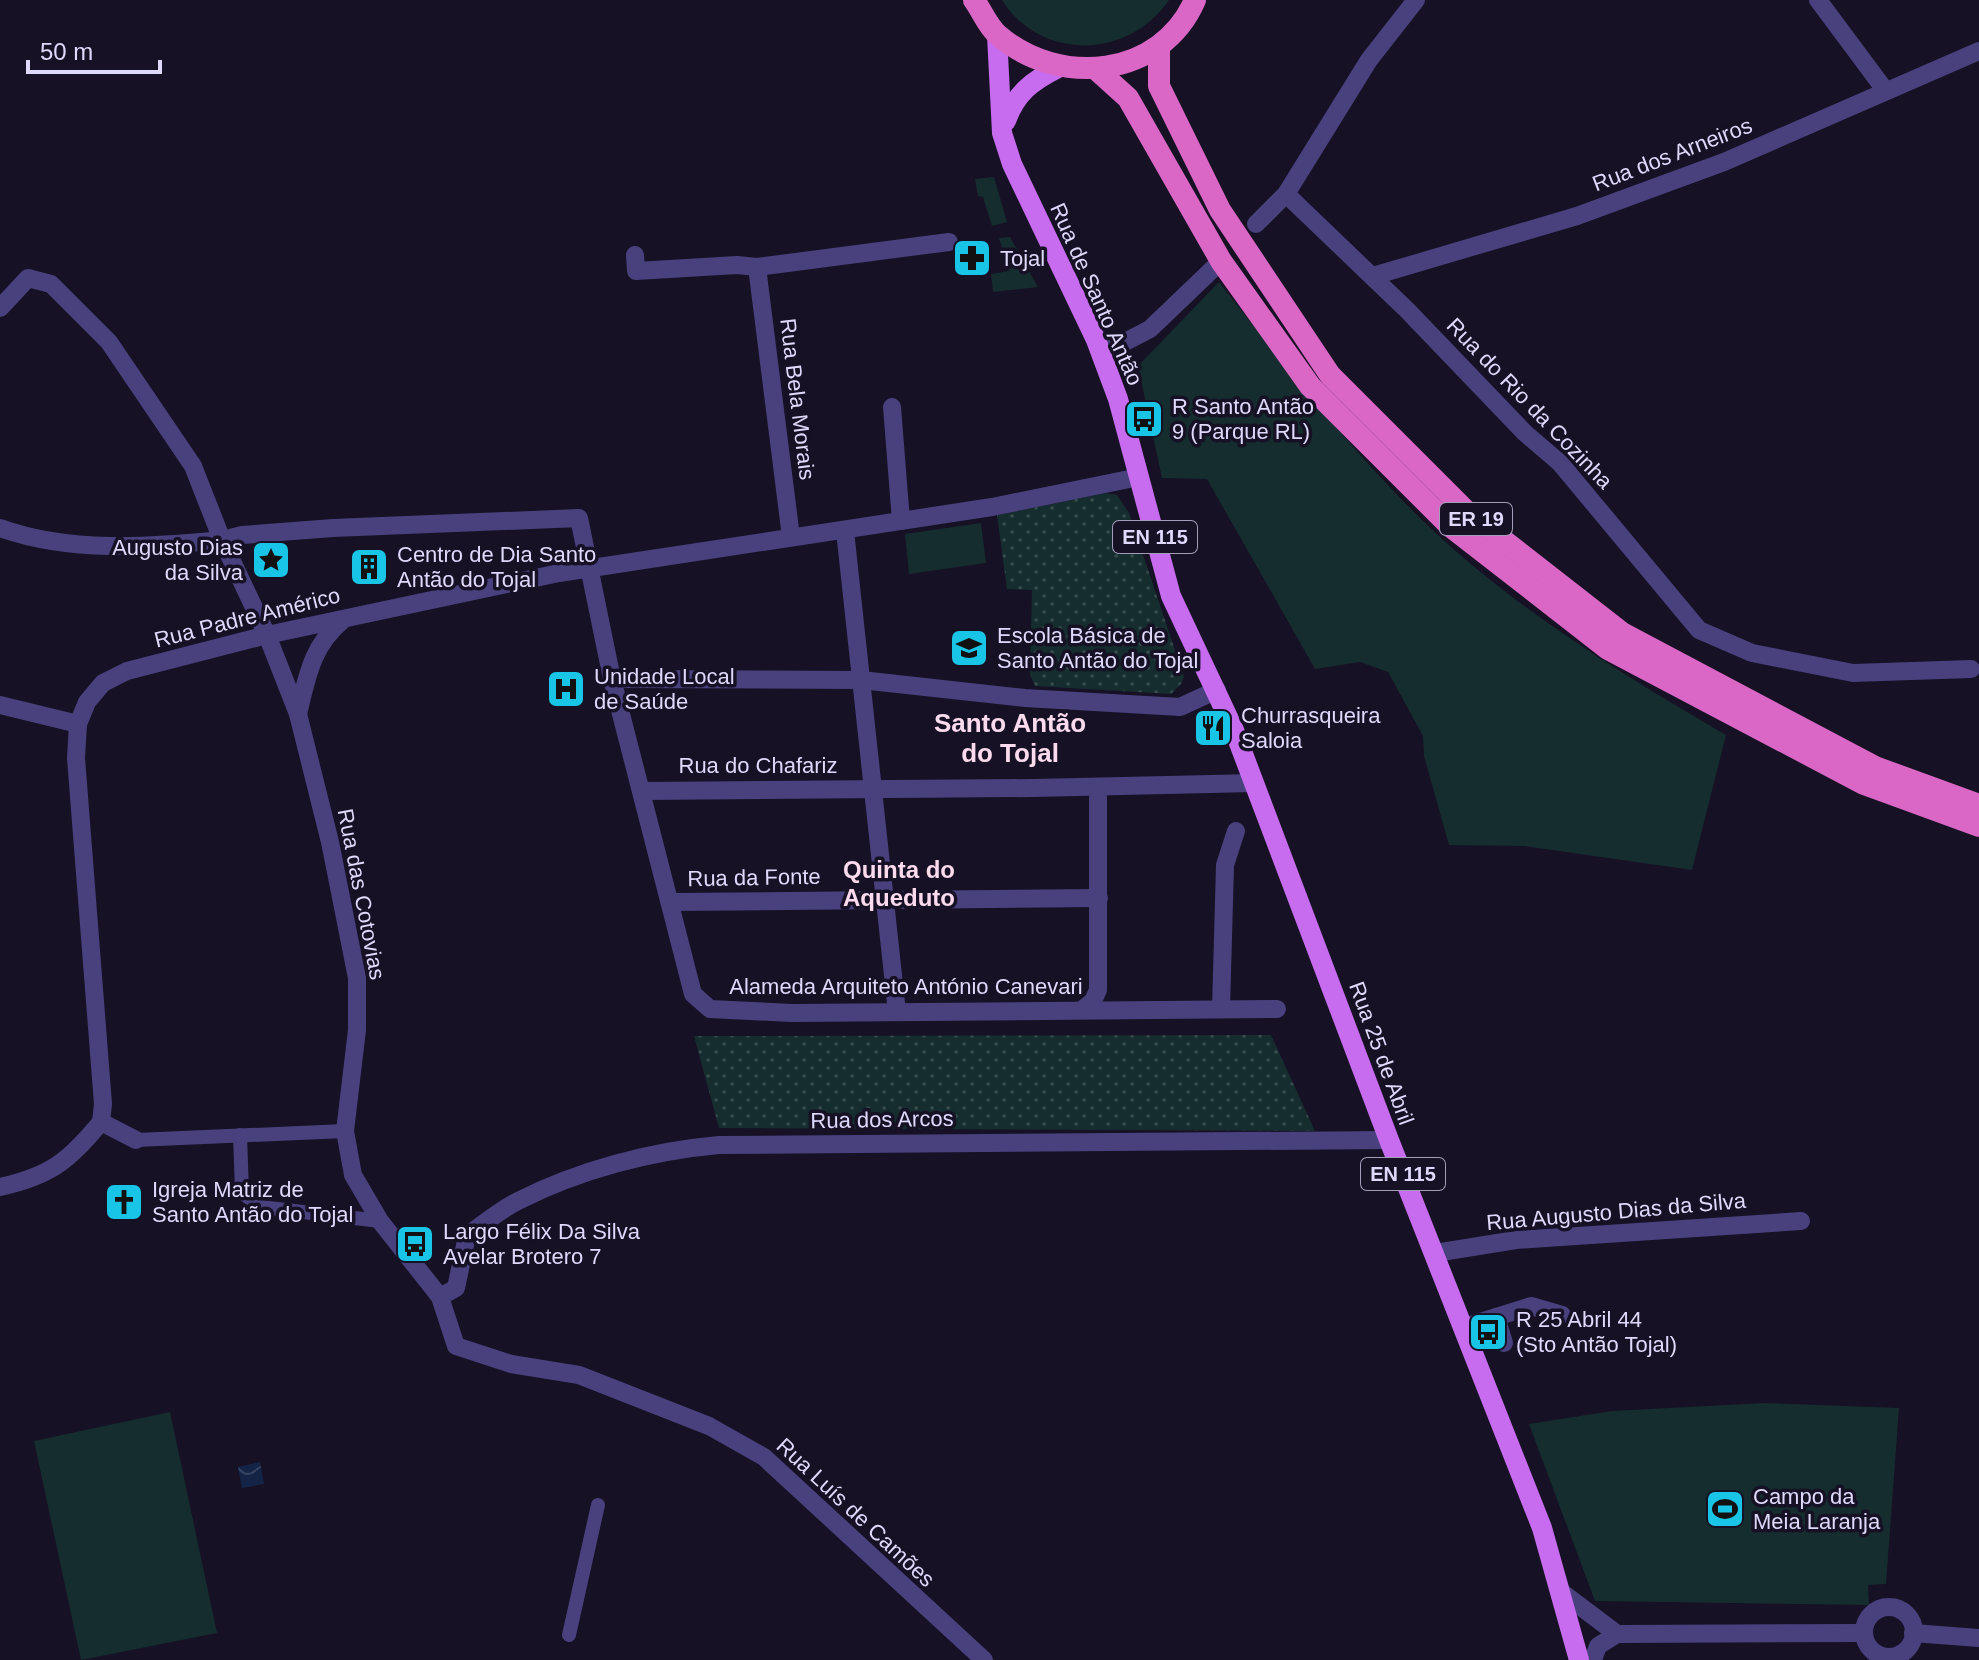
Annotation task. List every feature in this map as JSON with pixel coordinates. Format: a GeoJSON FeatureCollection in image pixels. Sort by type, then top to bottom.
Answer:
{"type":"FeatureCollection","features":[{"type":"Feature","properties":{"kind":"highway"},"geometry":{"type":"LineString","coordinates":[[974,0],[997,35],[1025,54],[1058,68],[1097,70],[1129,63],[1159,46],[1188,15],[1195,0]]}},
{"type":"Feature","properties":{"kind":"highway","name":"ER 19"},"geometry":{"type":"LineString","coordinates":[[1159,46],[1159,86],[1220,210],[1330,375],[1467,512],[1622,633],[1875,767],[1979,805]]}},
{"type":"Feature","properties":{"kind":"highway","name":"ER 19"},"geometry":{"type":"LineString","coordinates":[[1097,70],[1128,98],[1221,261],[1310,386],[1450,526],[1608,649],[1864,784],[1979,826]]}},
{"type":"Feature","properties":{"kind":"main road","name":"EN 115"},"geometry":{"type":"LineString","coordinates":[[997,35],[1002,133]]}},
{"type":"Feature","properties":{"kind":"main road"},"geometry":{"type":"LineString","coordinates":[[1002,133],[1013,101],[1032,81],[1058,68]]}},
{"type":"Feature","properties":{"kind":"main road","name":"Rua de Santo Antão"},"geometry":{"type":"LineString","coordinates":[[1002,133],[1018,177],[1096,340],[1122,411],[1139,477]]}},
{"type":"Feature","properties":{"kind":"main road","name":"EN 115"},"geometry":{"type":"LineString","coordinates":[[1139,477],[1171,596],[1217,690]]}},
{"type":"Feature","properties":{"kind":"main road","name":"Rua 25 de Abril"},"geometry":{"type":"LineString","coordinates":[[1217,690],[1542,1528],[1579,1660]]}},
{"type":"Feature","properties":{"kind":"street"},"geometry":{"type":"LineString","coordinates":[[1256,224],[1286,194],[1369,60],[1416,0]]}},
{"type":"Feature","properties":{"kind":"street"},"geometry":{"type":"LineString","coordinates":[[1818,0],[1885,90]]}},
{"type":"Feature","properties":{"kind":"street","name":"Rua dos Arneiros"},"geometry":{"type":"LineString","coordinates":[[1373,276],[1577,216],[1724,162],[1979,51]]}},
{"type":"Feature","properties":{"kind":"street","name":"Rua do Rio da Cozinha"},"geometry":{"type":"LineString","coordinates":[[1286,194],[1373,276],[1525,433],[1560,463],[1699,630],[1752,653],[1853,673],[1971,669]]}},
{"type":"Feature","properties":{"kind":"street"},"geometry":{"type":"LineString","coordinates":[[635,255],[636,271],[737,265],[757,267],[949,242]]}},
{"type":"Feature","properties":{"kind":"street"},"geometry":{"type":"LineString","coordinates":[[1096,340],[1123,343],[1150,329],[1221,261]]}},
{"type":"Feature","properties":{"kind":"street","name":"Rua Bela Morais"},"geometry":{"type":"LineString","coordinates":[[757,267],[791,537]]}},
{"type":"Feature","properties":{"kind":"street","name":"Rua das Cotovias"},"geometry":{"type":"LineString","coordinates":[[0,308],[28,278],[51,284],[109,342],[193,466],[298,714],[330,842],[357,978],[357,1030],[348,1085],[345,1131],[353,1175],[380,1221],[440,1297]]}},
{"type":"Feature","properties":{"kind":"street"},"geometry":{"type":"LineString","coordinates":[[892,407],[901,521]]}},
{"type":"Feature","properties":{"kind":"street","name":"Rua Padre Américo"},"geometry":{"type":"LineString","coordinates":[[101,1122],[103,1104],[76,758],[78,724],[87,702],[103,683],[127,671],[267,635],[587,569],[845,531],[1139,477]]}},
{"type":"Feature","properties":{"kind":"street","name":"Alameda Arquiteto António Canevari"},"geometry":{"type":"LineString","coordinates":[[222,540],[242,535],[333,528],[579,518],[587,569],[612,679],[672,902],[693,994],[702,1006],[719,1011],[897,1012],[1277,1009]]}},
{"type":"Feature","properties":{"kind":"street"},"geometry":{"type":"LineString","coordinates":[[0,528],[27,538],[144,548],[222,540]]}},
{"type":"Feature","properties":{"kind":"street"},"geometry":{"type":"LineString","coordinates":[[845,531],[897,1012]]}},
{"type":"Feature","properties":{"kind":"street","name":"Rua das Cotovias"},"geometry":{"type":"LineString","coordinates":[[298,714],[310,664],[328,631],[345,618]]}},
{"type":"Feature","properties":{"kind":"street"},"geometry":{"type":"LineString","coordinates":[[291,630],[310,664]]}},
{"type":"Feature","properties":{"kind":"street"},"geometry":{"type":"LineString","coordinates":[[612,679],[861,680],[1025,698],[1180,707],[1217,690]]}},
{"type":"Feature","properties":{"kind":"street"},"geometry":{"type":"LineString","coordinates":[[0,705],[78,724]]}},
{"type":"Feature","properties":{"kind":"street","name":"Rua do Chafariz"},"geometry":{"type":"LineString","coordinates":[[643,791],[1255,783]]}},
{"type":"Feature","properties":{"kind":"street"},"geometry":{"type":"LineString","coordinates":[[1082,1010],[1093,1001],[1098,990],[1098,787]]}},
{"type":"Feature","properties":{"kind":"street"},"geometry":{"type":"LineString","coordinates":[[1221,1009],[1225,865],[1236,831]]}},
{"type":"Feature","properties":{"kind":"street","name":"Rua da Fonte"},"geometry":{"type":"LineString","coordinates":[[672,902],[1099,898]]}},
{"type":"Feature","properties":{"kind":"street"},"geometry":{"type":"LineString","coordinates":[[0,1187],[49,1172],[73,1156],[101,1122],[136,1140],[345,1131]]}},
{"type":"Feature","properties":{"kind":"street"},"geometry":{"type":"LineString","coordinates":[[240,1135],[242,1192],[260,1207],[380,1221]]}},
{"type":"Feature","properties":{"kind":"street","name":"Rua dos Arcos"},"geometry":{"type":"LineString","coordinates":[[440,1297],[456,1288],[467,1236],[516,1201],[591,1171],[679,1148],[719,1145],[1389,1140]]}},
{"type":"Feature","properties":{"kind":"street","name":"Rua Augusto Dias da Silva"},"geometry":{"type":"LineString","coordinates":[[1435,1253],[1516,1240],[1801,1221]]}},
{"type":"Feature","properties":{"kind":"street","name":"Rua Luís de Camões"},"geometry":{"type":"LineString","coordinates":[[440,1297],[456,1346],[511,1364],[579,1375],[709,1426],[764,1457],[984,1660]]}},
{"type":"Feature","properties":{"kind":"street"},"geometry":{"type":"LineString","coordinates":[[1464,1327],[1531,1306],[1562,1315]]}},
{"type":"Feature","properties":{"kind":"street"},"geometry":{"type":"LineString","coordinates":[[1496,1317],[1504,1343]]}},
{"type":"Feature","properties":{"kind":"street"},"geometry":{"type":"LineString","coordinates":[[569,1635],[598,1505]]}},
{"type":"Feature","properties":{"kind":"street"},"geometry":{"type":"LineString","coordinates":[[1560,1591],[1612,1630]]}},
{"type":"Feature","properties":{"kind":"street"},"geometry":{"type":"LineString","coordinates":[[1886,1607],[1904,1612],[1913,1633],[1904,1651],[1886,1658],[1870,1648],[1864,1633],[1871,1615],[1886,1607]]}},
{"type":"Feature","properties":{"kind":"street"},"geometry":{"type":"LineString","coordinates":[[1612,1630],[1596,1653],[1573,1634],[1580,1628],[1864,1633]]}},
{"type":"Feature","properties":{"kind":"street"},"geometry":{"type":"LineString","coordinates":[[1913,1633],[1979,1638]]}},
{"type":"Feature","properties":{"kind":"green space"},"geometry":{"type":"Polygon","coordinates":[[[1002,0],[1169,0],[1152,19],[1132,34],[1109,42],[1085,45],[1061,43],[1039,34],[1019,20],[1002,0]]]}},
{"type":"Feature","properties":{"kind":"green space"},"geometry":{"type":"Polygon","coordinates":[[[994,177],[1007,222],[992,226],[983,197],[978,196],[975,179],[994,177]]]}},
{"type":"Feature","properties":{"kind":"green space"},"geometry":{"type":"Polygon","coordinates":[[[1010,237],[1038,287],[993,292],[991,274],[1009,271],[999,238],[1010,237]]]}},
{"type":"Feature","properties":{"kind":"green space"},"geometry":{"type":"Polygon","coordinates":[[[1219,282],[1341,433],[1420,518],[1455,550],[1566,636],[1726,735],[1692,870],[1524,846],[1449,845],[1424,756],[1423,736],[1388,672],[1360,662],[1315,669],[1207,479],[1162,478],[1138,366],[1219,282]]]}},
{"type":"Feature","properties":{"kind":"green space"},"geometry":{"type":"Polygon","coordinates":[[[1106,493],[1117,495],[1129,513],[1184,677],[1171,694],[1035,686],[1030,675],[1032,590],[1007,589],[997,515],[1106,493]]]}},
{"type":"Feature","properties":{"kind":"green space"},"geometry":{"type":"Polygon","coordinates":[[[981,523],[986,563],[909,574],[905,534],[981,523]]]}},
{"type":"Feature","properties":{"kind":"green space"},"geometry":{"type":"Polygon","coordinates":[[[1271,1035],[1315,1131],[719,1128],[694,1036],[1271,1035]]]}},
{"type":"Feature","properties":{"kind":"green space"},"geometry":{"type":"Polygon","coordinates":[[[1765,1403],[1899,1408],[1886,1584],[1868,1585],[1869,1605],[1595,1601],[1529,1424],[1612,1411],[1765,1403]]]}},
{"type":"Feature","properties":{"kind":"green space"},"geometry":{"type":"Polygon","coordinates":[[[170,1412],[217,1633],[81,1660],[34,1441],[170,1412]]]}},
{"type":"Feature","properties":{"kind":"water"},"geometry":{"type":"Polygon","coordinates":[[[260,1462],[264,1484],[242,1488],[238,1467],[260,1462]]]}},
{"type":"Feature","properties":{"kind":"place","name":"Tojal"},"geometry":{"type":"Point","coordinates":[972,258]}},
{"type":"Feature","properties":{"kind":"place","name":"R Santo Antão 9 (Parque RL)"},"geometry":{"type":"Point","coordinates":[1144,419]}},
{"type":"Feature","properties":{"kind":"place","name":"Augusto Dias da Silva"},"geometry":{"type":"Point","coordinates":[271,560]}},
{"type":"Feature","properties":{"kind":"place","name":"Centro de Dia Santo Antão do Tojal"},"geometry":{"type":"Point","coordinates":[369,567]}},
{"type":"Feature","properties":{"kind":"place","name":"Escola Básica de Santo Antão do Tojal"},"geometry":{"type":"Point","coordinates":[969,648]}},
{"type":"Feature","properties":{"kind":"place","name":"Unidade Local de Saúde"},"geometry":{"type":"Point","coordinates":[566,689]}},
{"type":"Feature","properties":{"kind":"place","name":"Churrasqueira Saloia"},"geometry":{"type":"Point","coordinates":[1213,728]}},
{"type":"Feature","properties":{"kind":"place","name":"Igreja Matriz de Santo Antão do Tojal"},"geometry":{"type":"Point","coordinates":[124,1202]}},
{"type":"Feature","properties":{"kind":"place","name":"Largo Félix Da Silva Avelar Brotero 7"},"geometry":{"type":"Point","coordinates":[415,1244]}},
{"type":"Feature","properties":{"kind":"place","name":"R 25 Abril 44 (Sto Antão Tojal)"},"geometry":{"type":"Point","coordinates":[1488,1332]}},
{"type":"Feature","properties":{"kind":"place","name":"Campo da Meia Laranja"},"geometry":{"type":"Point","coordinates":[1725,1509]}},
{"type":"Feature","properties":{"kind":"district","name":"Santo Antão do Tojal"},"geometry":{"type":"Point","coordinates":[1010,738]}},
{"type":"Feature","properties":{"kind":"district","name":"Quinta do Aqueduto"},"geometry":{"type":"Point","coordinates":[899,884]}}]}
